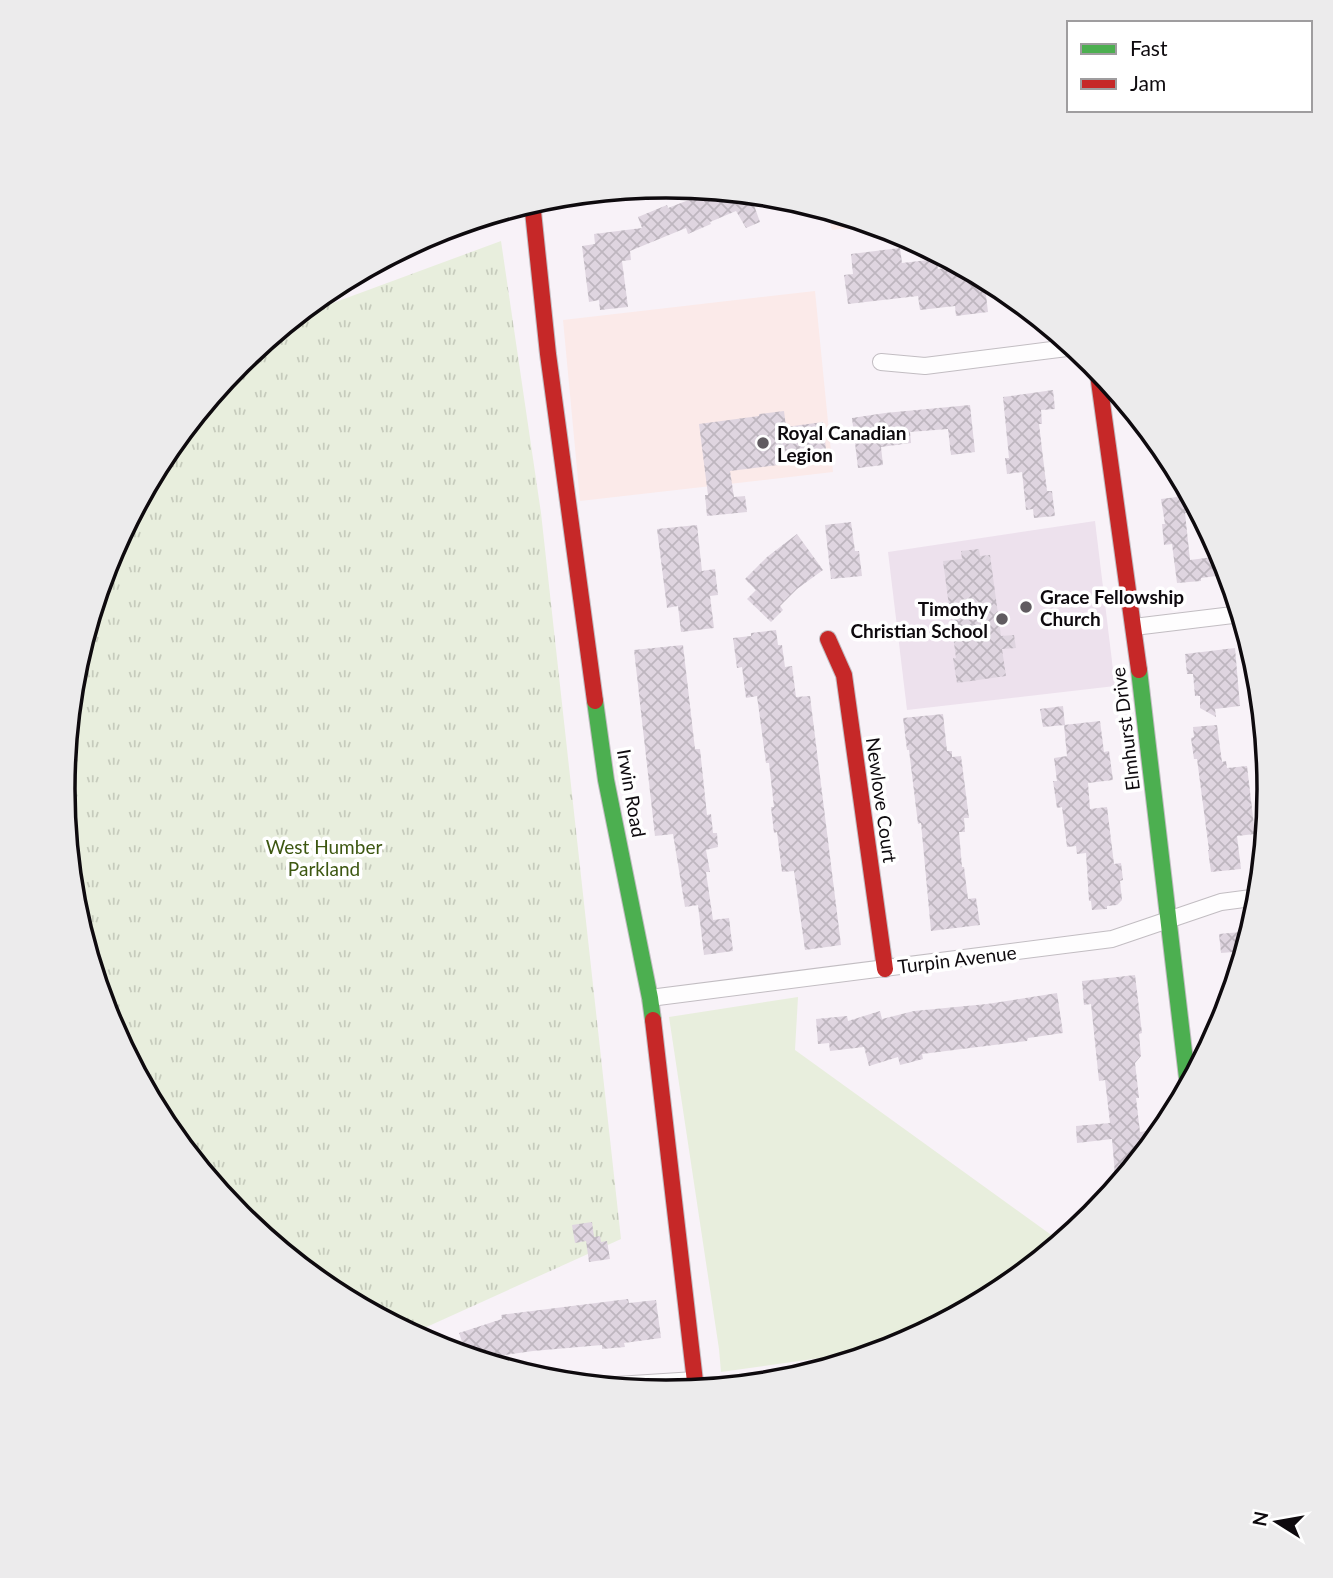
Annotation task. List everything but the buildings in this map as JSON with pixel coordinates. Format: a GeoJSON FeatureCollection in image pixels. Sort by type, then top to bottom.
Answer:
{"type":"FeatureCollection","features":[{"type":"Feature","properties":{"kind":"street","name":"Irwin Road"},"geometry":{"type":"LineString","coordinates":[[533,213],[548,354],[606,780],[650,998],[695,1379]]}},
{"type":"Feature","properties":{"kind":"street"},"geometry":{"type":"LineString","coordinates":[[881,362],[925,366],[1061,349]]}},
{"type":"Feature","properties":{"kind":"street","name":"Elmhurst Drive"},"geometry":{"type":"LineString","coordinates":[[1100,387],[1134,628],[1186,1071]]}},
{"type":"Feature","properties":{"kind":"street"},"geometry":{"type":"LineString","coordinates":[[1134,628],[1231,615]]}},
{"type":"Feature","properties":{"kind":"street","name":"Newlove Court"},"geometry":{"type":"LineString","coordinates":[[828,639],[844,675],[885,969]]}},
{"type":"Feature","properties":{"kind":"street","name":"Turpin Avenue"},"geometry":{"type":"LineString","coordinates":[[650,998],[1112,939],[1221,902],[1247,899]]}},
{"type":"Feature","properties":{"kind":"shaded area"},"geometry":{"type":"Polygon","coordinates":[[[829,221],[853,228],[832,230],[829,221]]]}},
{"type":"Feature","properties":{"kind":"shaded area"},"geometry":{"type":"Polygon","coordinates":[[[815,291],[833,472],[580,501],[563,320],[815,291]]]}},
{"type":"Feature","properties":{"kind":"shaded area","name":"Timothy Christian School"},"geometry":{"type":"Polygon","coordinates":[[[1095,521],[1115,686],[907,710],[888,552],[1095,521]]]}},
{"type":"Feature","properties":{"kind":"green space","name":"West Humber Parkland"},"geometry":{"type":"Polygon","coordinates":[[[501,241],[541,513],[621,1239],[424,1328],[371,1301],[307,1258],[248,1207],[197,1149],[154,1085],[120,1015],[95,942],[80,866],[75,789],[80,712],[95,636],[120,563],[154,493],[197,429],[248,371],[277,344],[327,305],[501,241]]]}},
{"type":"Feature","properties":{"kind":"green space"},"geometry":{"type":"Polygon","coordinates":[[[798,997],[795,1050],[1053,1236],[995,1281],[928,1319],[893,1335],[822,1359],[721,1372],[669,1017],[798,997]]]}},
{"type":"Feature","properties":{"kind":"traffic: fast"},"geometry":{"type":"LineString","coordinates":[[1139,670],[1186,1071]]}},
{"type":"Feature","properties":{"kind":"traffic: fast"},"geometry":{"type":"LineString","coordinates":[[595,701],[606,780],[653,1020]]}},
{"type":"Feature","properties":{"kind":"traffic: jam"},"geometry":{"type":"LineString","coordinates":[[533,213],[548,354],[595,701]]}},
{"type":"Feature","properties":{"kind":"traffic: jam"},"geometry":{"type":"LineString","coordinates":[[1100,387],[1139,670]]}},
{"type":"Feature","properties":{"kind":"traffic: jam"},"geometry":{"type":"LineString","coordinates":[[828,639],[844,675],[885,969]]}},
{"type":"Feature","properties":{"kind":"traffic: jam"},"geometry":{"type":"LineString","coordinates":[[653,1020],[695,1379]]}},
{"type":"Feature","properties":{"kind":"place","name":"Royal Canadian Legion"},"geometry":{"type":"Point","coordinates":[763,443]}},
{"type":"Feature","properties":{"kind":"place","name":"Grace Fellowship Church"},"geometry":{"type":"Point","coordinates":[1026,607]}},
{"type":"Feature","properties":{"kind":"place","name":"Timothy Christian School"},"geometry":{"type":"Point","coordinates":[1002,619]}}]}
